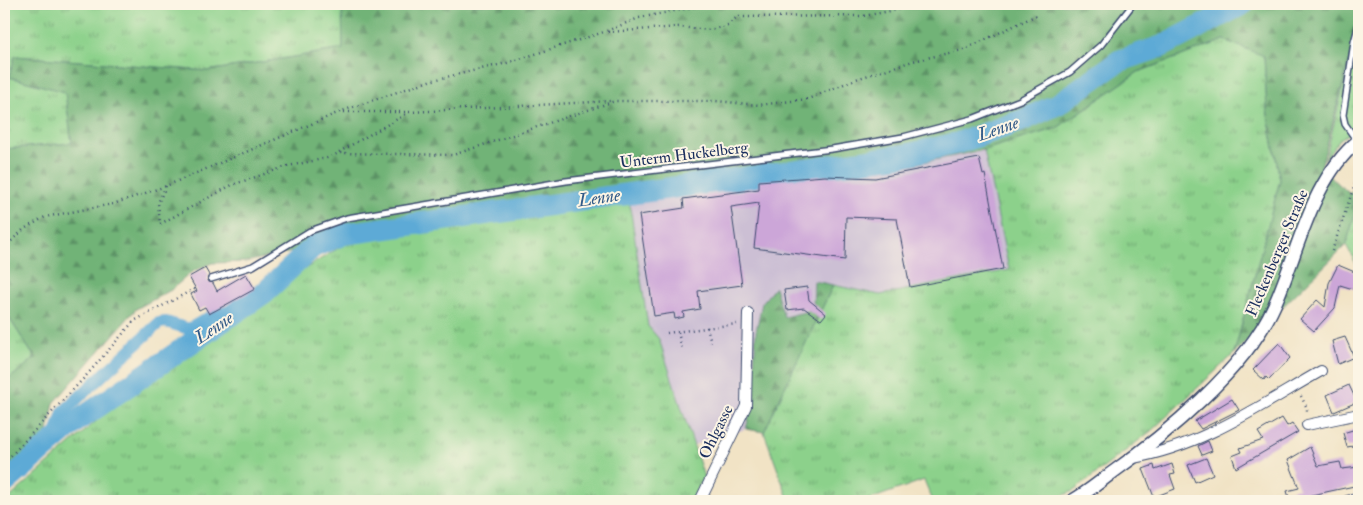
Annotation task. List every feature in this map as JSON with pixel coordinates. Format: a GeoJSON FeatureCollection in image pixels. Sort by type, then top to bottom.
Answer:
{"type":"FeatureCollection","features":[{"type":"Feature","properties":{"kind":"street","name":"Fleckenberger Straße"},"geometry":{"type":"LineString","coordinates":[[1072,501],[1133,458],[1225,376],[1250,345],[1274,306],[1319,194],[1333,171],[1358,140]]}},
{"type":"Feature","properties":{"kind":"street","name":"Ohlgasse"},"geometry":{"type":"LineString","coordinates":[[700,501],[746,406],[747,318]]}},
{"type":"Feature","properties":{"kind":"street","name":"Fleckenberger Straße"},"geometry":{"type":"LineString","coordinates":[[1133,458],[1160,452],[1206,436],[1242,418],[1321,371]]}},
{"type":"Feature","properties":{"kind":"street"},"geometry":{"type":"LineString","coordinates":[[1307,425],[1359,414]]}},
{"type":"Feature","properties":{"kind":"street"},"geometry":{"type":"LineString","coordinates":[[1347,501],[1359,498]]}},
{"type":"Feature","properties":{"kind":"lane","name":"Unterm Huckelberg"},"geometry":{"type":"LineString","coordinates":[[211,280],[253,266],[310,230],[347,218],[566,181],[832,149],[903,138],[972,120],[1020,100],[1070,72],[1101,44],[1134,4]]}},
{"type":"Feature","properties":{"kind":"lane"},"geometry":{"type":"LineString","coordinates":[[1358,140],[1345,124],[1344,116],[1353,50],[1359,24]]}},
{"type":"Feature","properties":{"kind":"path"},"geometry":{"type":"LineString","coordinates":[[4,248],[24,229],[45,217],[113,204],[166,186],[342,112],[430,81],[507,63],[604,32],[639,18],[710,4]]}},
{"type":"Feature","properties":{"kind":"path"},"geometry":{"type":"LineString","coordinates":[[604,32],[678,27],[710,30],[728,25],[737,17],[863,16],[929,4]]}},
{"type":"Feature","properties":{"kind":"path"},"geometry":{"type":"LineString","coordinates":[[342,112],[410,112],[615,101],[716,101],[759,104],[808,99],[875,73],[913,61],[963,50],[1039,14]]}},
{"type":"Feature","properties":{"kind":"path"},"geometry":{"type":"LineString","coordinates":[[339,153],[454,155],[615,101]]}},
{"type":"Feature","properties":{"kind":"path"},"geometry":{"type":"LineString","coordinates":[[166,186],[158,203],[160,224],[232,185],[288,166],[327,158],[339,153],[410,112]]}},
{"type":"Feature","properties":{"kind":"path"},"geometry":{"type":"LineString","coordinates":[[1332,251],[1359,172]]}},
{"type":"Feature","properties":{"kind":"path"},"geometry":{"type":"LineString","coordinates":[[4,463],[85,377],[134,320],[196,288]]}},
{"type":"Feature","properties":{"kind":"path"},"geometry":{"type":"LineString","coordinates":[[667,333],[747,318]]}},
{"type":"Feature","properties":{"kind":"path"},"geometry":{"type":"LineString","coordinates":[[707,327],[711,342]]}},
{"type":"Feature","properties":{"kind":"path"},"geometry":{"type":"LineString","coordinates":[[678,332],[682,349]]}},
{"type":"Feature","properties":{"kind":"path"},"geometry":{"type":"LineString","coordinates":[[1295,385],[1307,408],[1307,425]]}},
{"type":"Feature","properties":{"kind":"shaded area"},"geometry":{"type":"Polygon","coordinates":[[[984,150],[1009,270],[880,295],[814,281],[813,310],[784,317],[775,288],[756,331],[752,404],[746,429],[694,445],[659,339],[648,326],[629,199],[757,180],[904,166],[984,150]]]}},
{"type":"Feature","properties":{"kind":"green space"},"geometry":{"type":"Polygon","coordinates":[[[4,4],[342,4],[343,49],[207,71],[15,56],[9,77],[65,92],[72,143],[4,149],[4,4]]]}},
{"type":"Feature","properties":{"kind":"green space"},"geometry":{"type":"Polygon","coordinates":[[[342,4],[1359,4],[1359,22],[1321,168],[1350,194],[1355,214],[1346,245],[1234,354],[1280,180],[1267,110],[1264,56],[1224,40],[1138,72],[1057,128],[984,150],[904,166],[757,180],[353,239],[245,262],[212,263],[192,272],[171,290],[136,309],[54,403],[42,458],[4,492],[4,383],[35,358],[4,310],[4,149],[72,143],[65,92],[9,77],[15,56],[207,71],[343,49],[342,4]]]}},
{"type":"Feature","properties":{"kind":"green space"},"geometry":{"type":"Polygon","coordinates":[[[1359,22],[1359,127],[1340,139],[1325,160],[1359,22]]]}},
{"type":"Feature","properties":{"kind":"green space"},"geometry":{"type":"Polygon","coordinates":[[[1224,40],[1264,55],[1267,110],[1280,180],[1234,354],[1151,431],[1075,490],[1052,501],[933,501],[924,480],[865,501],[789,501],[764,432],[833,285],[880,295],[1009,270],[984,150],[1057,128],[1138,72],[1224,40]]]}},
{"type":"Feature","properties":{"kind":"green space"},"geometry":{"type":"Polygon","coordinates":[[[1359,180],[1359,269],[1346,245],[1355,215],[1350,194],[1359,180]]]}},
{"type":"Feature","properties":{"kind":"green space"},"geometry":{"type":"Polygon","coordinates":[[[629,199],[648,326],[659,339],[704,477],[691,501],[6,501],[182,345],[353,239],[629,199]]]}},
{"type":"Feature","properties":{"kind":"green space"},"geometry":{"type":"Polygon","coordinates":[[[814,281],[833,285],[764,432],[746,429],[752,404],[756,331],[762,303],[775,287],[784,317],[813,310],[814,281]]]}},
{"type":"Feature","properties":{"kind":"green space"},"geometry":{"type":"Polygon","coordinates":[[[4,310],[35,358],[4,383],[4,310]]]}},
{"type":"Feature","properties":{"kind":"building"},"geometry":{"type":"Polygon","coordinates":[[[979,158],[983,175],[985,174],[1003,269],[910,287],[897,219],[846,217],[845,260],[754,248],[759,203],[731,207],[742,285],[698,291],[700,309],[683,312],[684,317],[675,319],[674,313],[654,316],[639,215],[684,208],[683,199],[759,189],[759,181],[825,176],[875,178],[979,158]]]}},
{"type":"Feature","properties":{"kind":"building"},"geometry":{"type":"Polygon","coordinates":[[[1338,265],[1357,273],[1355,277],[1358,279],[1353,289],[1340,285],[1335,308],[1314,331],[1300,319],[1317,300],[1325,307],[1329,283],[1338,265]]]}},
{"type":"Feature","properties":{"kind":"building"},"geometry":{"type":"Polygon","coordinates":[[[205,268],[209,275],[207,281],[213,283],[217,291],[246,274],[255,289],[209,314],[205,307],[199,310],[191,294],[197,291],[189,277],[205,268]]]}},
{"type":"Feature","properties":{"kind":"building"},"geometry":{"type":"Polygon","coordinates":[[[807,287],[809,300],[826,314],[821,320],[804,308],[787,310],[784,290],[807,287]]]}},
{"type":"Feature","properties":{"kind":"building"},"geometry":{"type":"Polygon","coordinates":[[[1345,337],[1354,357],[1338,364],[1332,341],[1345,337]]]}},
{"type":"Feature","properties":{"kind":"building"},"geometry":{"type":"Polygon","coordinates":[[[1279,343],[1290,358],[1269,380],[1266,377],[1264,380],[1253,370],[1279,343]]]}},
{"type":"Feature","properties":{"kind":"building"},"geometry":{"type":"Polygon","coordinates":[[[1349,385],[1357,402],[1334,412],[1327,395],[1349,385]]]}},
{"type":"Feature","properties":{"kind":"building"},"geometry":{"type":"Polygon","coordinates":[[[1232,399],[1239,410],[1201,429],[1195,421],[1232,399]]]}},
{"type":"Feature","properties":{"kind":"building"},"geometry":{"type":"Polygon","coordinates":[[[1282,418],[1287,426],[1292,423],[1298,432],[1236,468],[1232,456],[1242,452],[1240,448],[1263,440],[1258,432],[1282,418]]]}},
{"type":"Feature","properties":{"kind":"building"},"geometry":{"type":"Polygon","coordinates":[[[1359,428],[1359,445],[1347,447],[1343,433],[1359,428]]]}},
{"type":"Feature","properties":{"kind":"building"},"geometry":{"type":"Polygon","coordinates":[[[1208,441],[1212,451],[1202,455],[1198,446],[1208,441]]]}},
{"type":"Feature","properties":{"kind":"building"},"geometry":{"type":"Polygon","coordinates":[[[1310,447],[1318,466],[1340,462],[1342,469],[1359,467],[1359,485],[1307,496],[1309,501],[1290,501],[1287,491],[1299,488],[1288,460],[1310,447]]]}},
{"type":"Feature","properties":{"kind":"building"},"geometry":{"type":"Polygon","coordinates":[[[1206,458],[1213,474],[1195,482],[1188,465],[1206,458]]]}},
{"type":"Feature","properties":{"kind":"building"},"geometry":{"type":"Polygon","coordinates":[[[1172,464],[1175,474],[1170,475],[1175,489],[1154,497],[1143,469],[1154,465],[1155,470],[1172,464]]]}},
{"type":"Feature","properties":{"kind":"waterway","name":"Lenne"},"geometry":{"type":"LineString","coordinates":[[4,484],[77,421],[264,293],[313,247],[344,234],[905,155],[958,143],[1021,121],[1058,104],[1119,61],[1163,46],[1243,4]]}},
{"type":"Feature","properties":{"kind":"waterway"},"geometry":{"type":"LineString","coordinates":[[54,441],[63,412],[159,323],[166,322],[189,329],[218,312],[234,313]]}}]}
